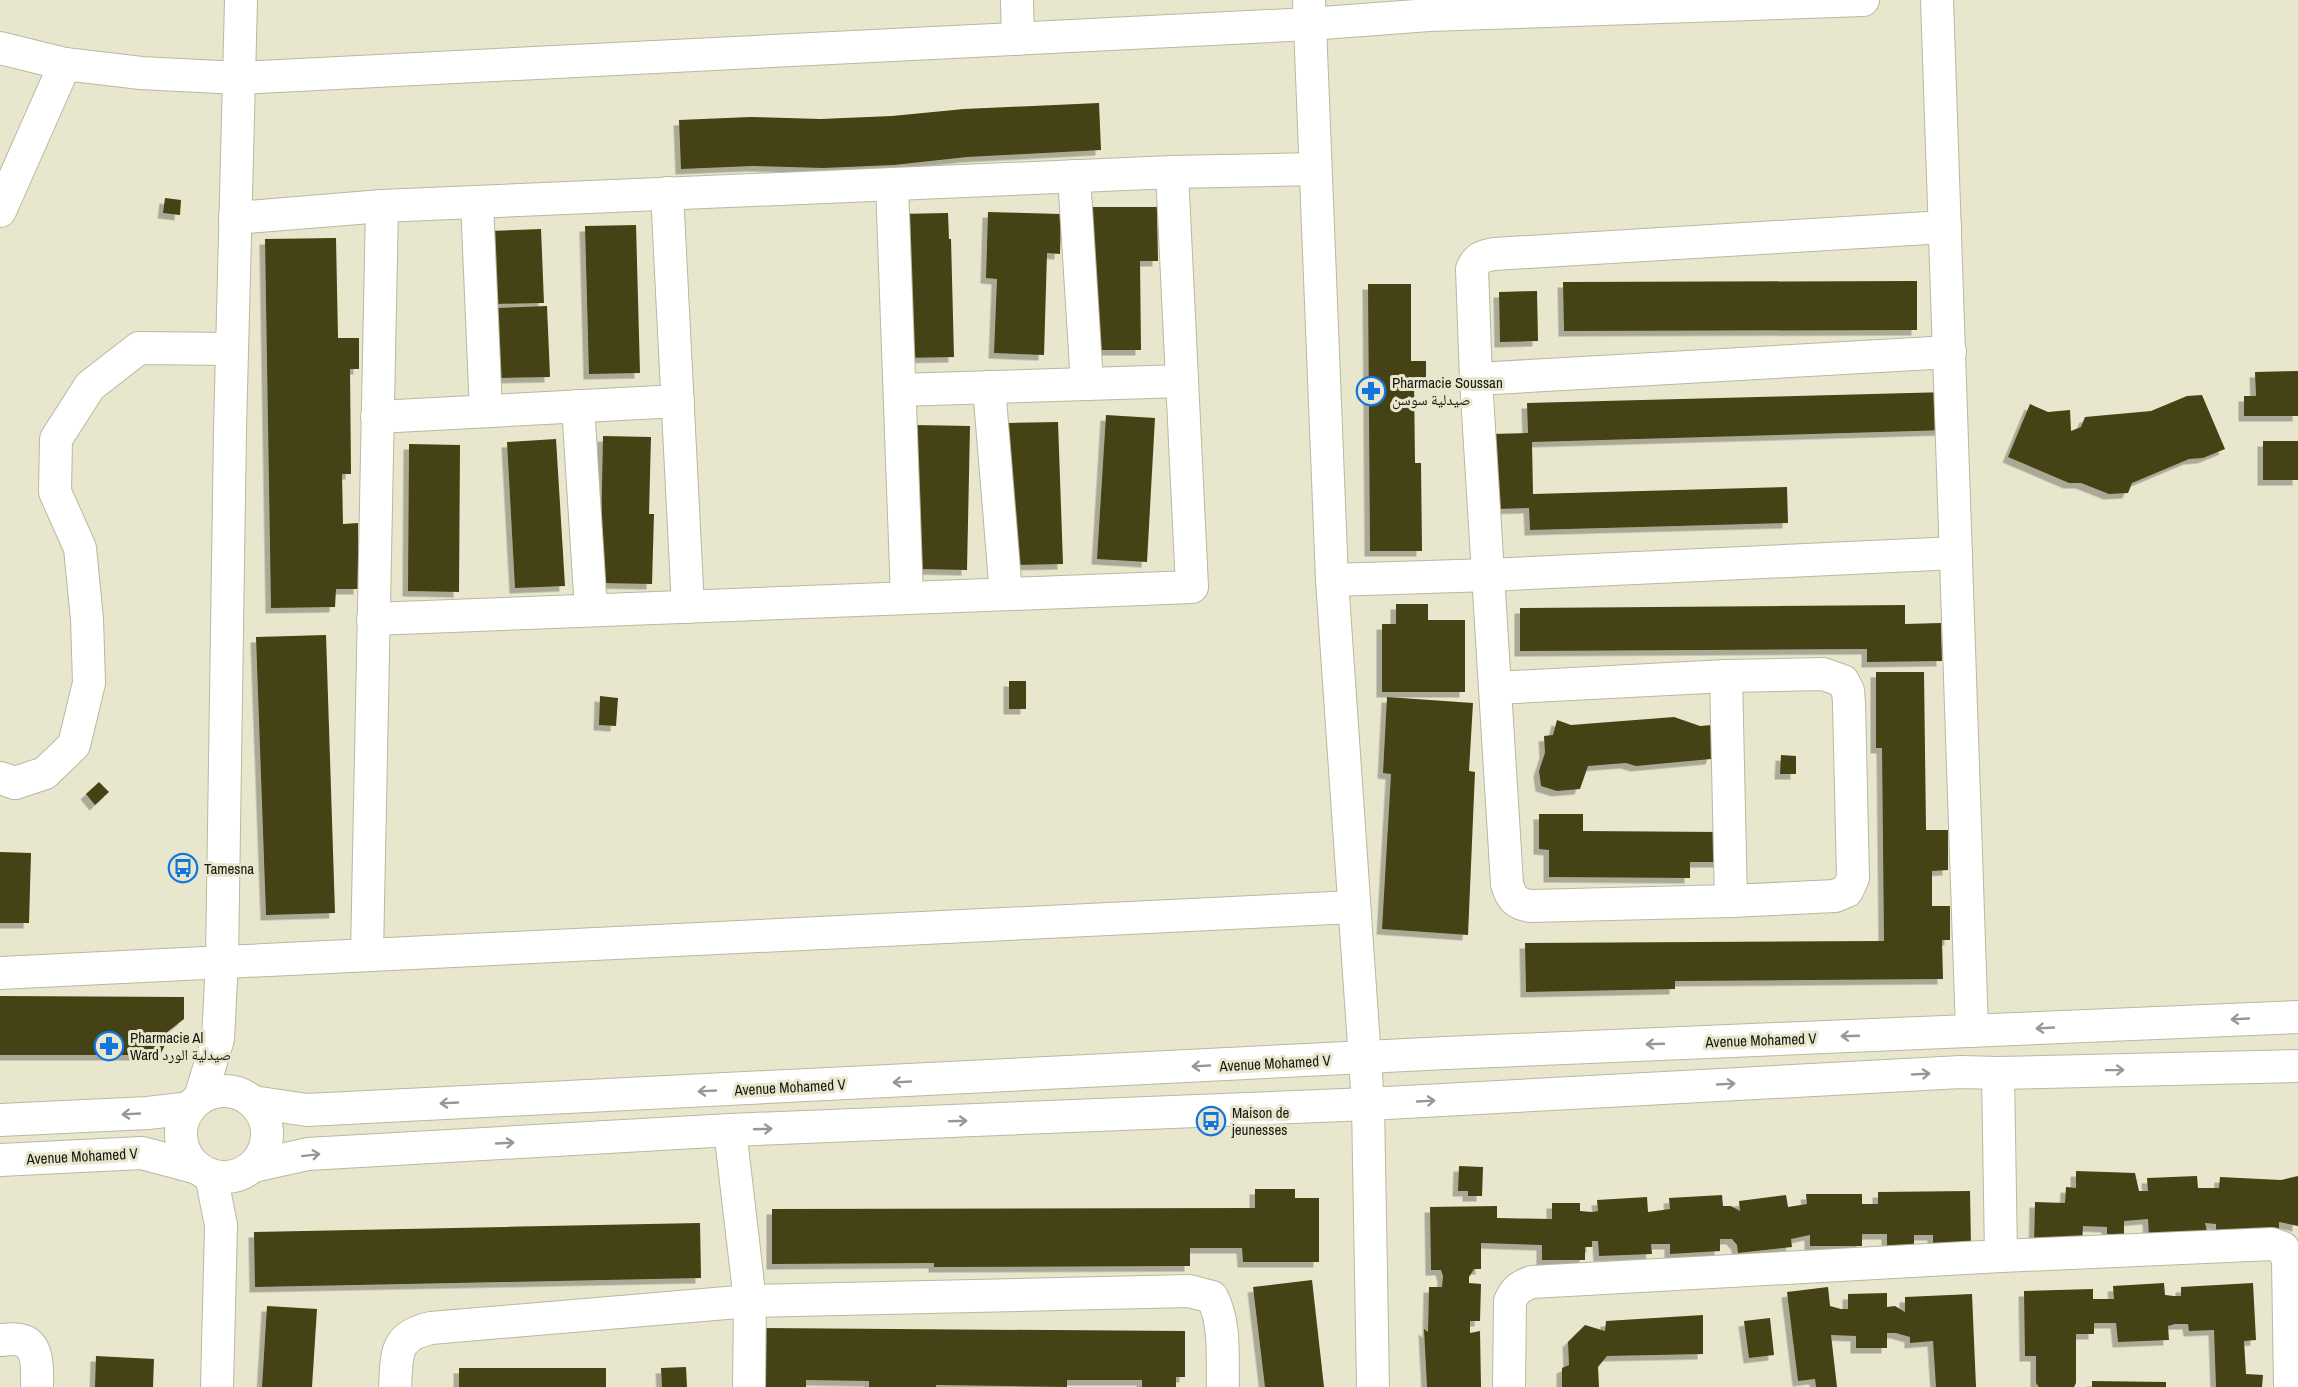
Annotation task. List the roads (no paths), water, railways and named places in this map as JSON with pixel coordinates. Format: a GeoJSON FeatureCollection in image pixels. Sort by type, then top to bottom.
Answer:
{"type":"FeatureCollection","features":[{"type":"Feature","properties":{"kind":"street"},"geometry":{"type":"LineString","coordinates":[[218,1039],[247,1098],[261,1111],[267,1125],[267,1140],[262,1155],[225,1171],[191,1161],[183,1148],[181,1137],[183,1122],[195,1103],[218,1039],[222,961],[231,350],[241,0]]}},
{"type":"Feature","properties":{"kind":"street"},"geometry":{"type":"LineString","coordinates":[[1017,0],[1018,39]]}},
{"type":"Feature","properties":{"kind":"street"},"geometry":{"type":"LineString","coordinates":[[0,48],[65,64],[141,73],[238,78],[1018,39],[1309,12],[1429,15],[1863,0]]}},
{"type":"Feature","properties":{"kind":"street"},"geometry":{"type":"LineString","coordinates":[[1937,0],[1972,1031]]}},
{"type":"Feature","properties":{"kind":"street"},"geometry":{"type":"LineString","coordinates":[[1309,12],[1332,580],[1368,1104],[1373,1387]]}},
{"type":"Feature","properties":{"kind":"street"},"geometry":{"type":"LineString","coordinates":[[0,211],[65,64]]}},
{"type":"Feature","properties":{"kind":"street"},"geometry":{"type":"LineString","coordinates":[[235,218],[382,206],[1172,172],[1315,169]]}},
{"type":"Feature","properties":{"kind":"street"},"geometry":{"type":"LineString","coordinates":[[373,619],[1192,587],[1172,172]]}},
{"type":"Feature","properties":{"kind":"street"},"geometry":{"type":"LineString","coordinates":[[1074,176],[1087,384]]}},
{"type":"Feature","properties":{"kind":"street"},"geometry":{"type":"LineString","coordinates":[[892,184],[907,598]]}},
{"type":"Feature","properties":{"kind":"street"},"geometry":{"type":"LineString","coordinates":[[667,194],[688,607]]}},
{"type":"Feature","properties":{"kind":"street"},"geometry":{"type":"LineString","coordinates":[[477,202],[486,411]]}},
{"type":"Feature","properties":{"kind":"street"},"geometry":{"type":"LineString","coordinates":[[367,954],[382,206]]}},
{"type":"Feature","properties":{"kind":"street"},"geometry":{"type":"LineString","coordinates":[[1496,688],[1726,676],[1823,674],[1843,681],[1848,691],[1849,703],[1853,878],[1851,885],[1842,895],[1731,901],[1531,906],[1514,901],[1509,893],[1476,379],[1472,269],[1482,256],[1945,227]]}},
{"type":"Feature","properties":{"kind":"street"},"geometry":{"type":"LineString","coordinates":[[0,778],[15,783],[45,773],[74,745],[89,683],[87,619],[80,548],[55,492],[56,439],[90,386],[139,348],[231,350]]}},
{"type":"Feature","properties":{"kind":"street"},"geometry":{"type":"LineString","coordinates":[[1476,379],[1950,352]]}},
{"type":"Feature","properties":{"kind":"street"},"geometry":{"type":"LineString","coordinates":[[900,390],[1182,381]]}},
{"type":"Feature","properties":{"kind":"street"},"geometry":{"type":"LineString","coordinates":[[989,387],[1006,594]]}},
{"type":"Feature","properties":{"kind":"street"},"geometry":{"type":"LineString","coordinates":[[377,417],[678,401]]}},
{"type":"Feature","properties":{"kind":"street"},"geometry":{"type":"LineString","coordinates":[[578,406],[591,610]]}},
{"type":"Feature","properties":{"kind":"street"},"geometry":{"type":"LineString","coordinates":[[1332,580],[1956,553]]}},
{"type":"Feature","properties":{"kind":"street"},"geometry":{"type":"LineString","coordinates":[[1726,676],[1731,901]]}},
{"type":"Feature","properties":{"kind":"street"},"geometry":{"type":"LineString","coordinates":[[0,973],[1354,907]]}},
{"type":"Feature","properties":{"kind":"street","name":"Avenue Mohamed V"},"geometry":{"type":"LineString","coordinates":[[247,1098],[308,1110],[319,1110],[1365,1058],[2298,1017]]}},
{"type":"Feature","properties":{"kind":"street","name":"Avenue Mohamed V"},"geometry":{"type":"LineString","coordinates":[[0,1160],[142,1153],[225,1171],[308,1154],[730,1130],[1368,1104],[1960,1071],[1998,1073],[2298,1066]]}},
{"type":"Feature","properties":{"kind":"street"},"geometry":{"type":"LineString","coordinates":[[1998,1073],[2001,1256]]}},
{"type":"Feature","properties":{"kind":"street"},"geometry":{"type":"LineString","coordinates":[[0,1120],[195,1103],[221,1091],[247,1098]]}},
{"type":"Feature","properties":{"kind":"street"},"geometry":{"type":"LineString","coordinates":[[730,1130],[750,1301],[748,1387]]}},
{"type":"Feature","properties":{"kind":"street"},"geometry":{"type":"LineString","coordinates":[[217,1387],[221,1225],[225,1171]]}},
{"type":"Feature","properties":{"kind":"street"},"geometry":{"type":"LineString","coordinates":[[1509,1387],[1510,1301],[1514,1292],[1522,1285],[1532,1282],[2001,1256],[2272,1244],[2283,1248],[2288,1260],[2290,1387]]}},
{"type":"Feature","properties":{"kind":"street"},"geometry":{"type":"LineString","coordinates":[[395,1387],[399,1349],[404,1339],[417,1331],[431,1328],[750,1301],[1189,1291],[1212,1297],[1220,1315],[1223,1387]]}},
{"type":"Feature","properties":{"kind":"street"},"geometry":{"type":"LineString","coordinates":[[0,1340],[20,1340],[29,1344],[38,1368],[37,1387]]}},
{"type":"Feature","properties":{"kind":"place","name":"Pharmacie Soussan صيدلية سوسن"},"geometry":{"type":"Point","coordinates":[1371,391]}},
{"type":"Feature","properties":{"kind":"place","name":"Tamesna"},"geometry":{"type":"Point","coordinates":[183,868]}},
{"type":"Feature","properties":{"kind":"place","name":"Pharmacie Al Ward صيدلية الورد"},"geometry":{"type":"Point","coordinates":[109,1046]}},
{"type":"Feature","properties":{"kind":"place","name":"Maison de jeunesses"},"geometry":{"type":"Point","coordinates":[1211,1121]}}]}
